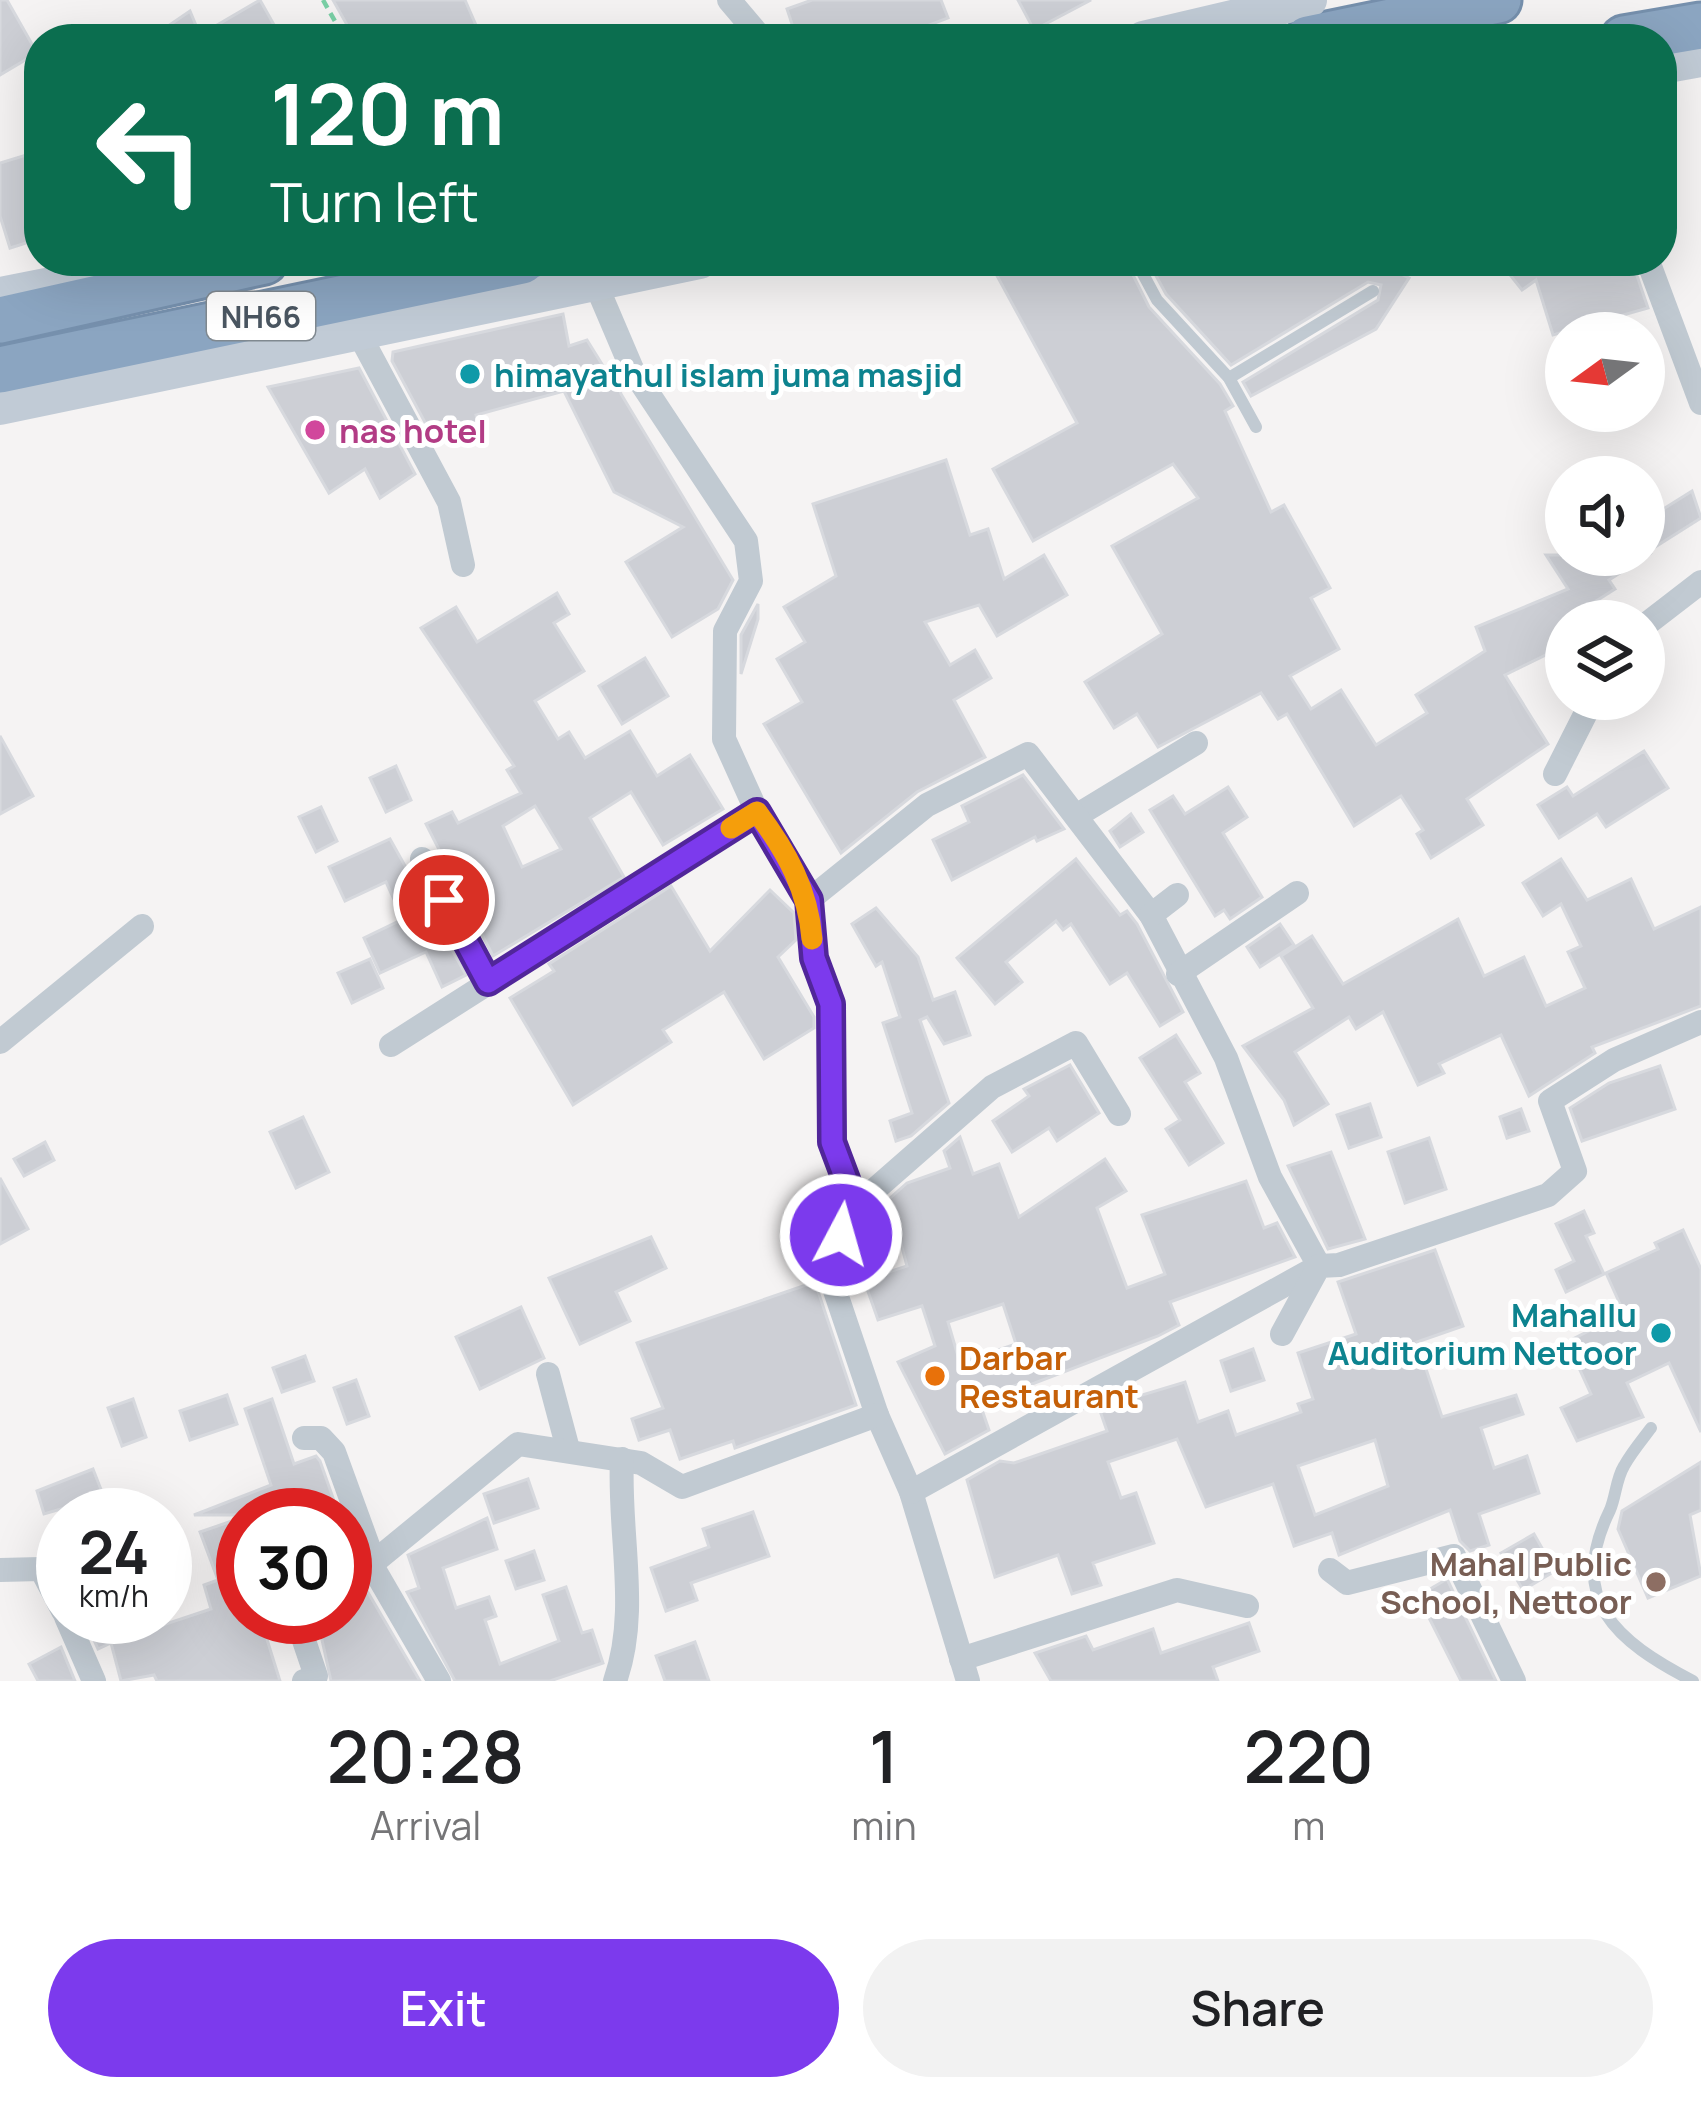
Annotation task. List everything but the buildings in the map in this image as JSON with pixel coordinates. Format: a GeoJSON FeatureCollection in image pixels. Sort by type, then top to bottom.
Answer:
{"type":"FeatureCollection","features":[{"type":"Feature","properties":{"kind":"highway"},"geometry":{"type":"LineString","coordinates":[[1381,24],[1498,0]]}},
{"type":"Feature","properties":{"kind":"highway","name":"NH66"},"geometry":{"type":"LineString","coordinates":[[0,320],[197,276]]}},
{"type":"Feature","properties":{"kind":"highway","name":"NH66"},"geometry":{"type":"LineString","coordinates":[[0,370],[450,276]]}},
{"type":"Feature","properties":{"kind":"street"},"geometry":{"type":"LineString","coordinates":[[728,0],[749,24]]}},
{"type":"Feature","properties":{"kind":"street"},"geometry":{"type":"LineString","coordinates":[[1196,24],[1226,9],[1309,0]]}},
{"type":"Feature","properties":{"kind":"street"},"geometry":{"type":"LineString","coordinates":[[0,295],[93,276]]}},
{"type":"Feature","properties":{"kind":"street"},"geometry":{"type":"LineString","coordinates":[[0,407],[358,332],[578,276]]}},
{"type":"Feature","properties":{"kind":"street"},"geometry":{"type":"LineString","coordinates":[[591,276],[632,370],[746,541],[752,581],[725,631],[724,739],[757,812],[809,900],[814,958],[831,1004],[832,1142],[856,1206]]}},
{"type":"Feature","properties":{"kind":"street"},"geometry":{"type":"LineString","coordinates":[[1654,276],[1701,403]]}},
{"type":"Feature","properties":{"kind":"street"},"geometry":{"type":"LineString","coordinates":[[358,332],[449,502],[463,565]]}},
{"type":"Feature","properties":{"kind":"street"},"geometry":{"type":"LineString","coordinates":[[1665,610],[1701,582]]}},
{"type":"Feature","properties":{"kind":"street"},"geometry":{"type":"LineString","coordinates":[[1555,774],[1582,720]]}},
{"type":"Feature","properties":{"kind":"street"},"geometry":{"type":"LineString","coordinates":[[1076,816],[1196,743]]}},
{"type":"Feature","properties":{"kind":"street"},"geometry":{"type":"LineString","coordinates":[[809,900],[927,805],[1028,754],[1151,915],[1226,1058],[1270,1177],[1319,1266]]}},
{"type":"Feature","properties":{"kind":"street"},"geometry":{"type":"LineString","coordinates":[[391,1045],[757,812]]}},
{"type":"Feature","properties":{"kind":"street"},"geometry":{"type":"LineString","coordinates":[[422,860],[488,982]]}},
{"type":"Feature","properties":{"kind":"street"},"geometry":{"type":"LineString","coordinates":[[1178,974],[1297,893]]}},
{"type":"Feature","properties":{"kind":"street"},"geometry":{"type":"LineString","coordinates":[[1151,915],[1177,895]]}},
{"type":"Feature","properties":{"kind":"street"},"geometry":{"type":"LineString","coordinates":[[0,1042],[142,926]]}},
{"type":"Feature","properties":{"kind":"street"},"geometry":{"type":"LineString","coordinates":[[911,1492],[1319,1266],[1340,1265],[1548,1195],[1575,1172],[1550,1101],[1614,1060],[1701,1022]]}},
{"type":"Feature","properties":{"kind":"street"},"geometry":{"type":"LineString","coordinates":[[1119,1114],[1076,1043],[992,1088],[856,1206],[826,1264],[877,1415],[911,1492],[965,1670],[1177,1591],[1247,1606]]}},
{"type":"Feature","properties":{"kind":"street"},"geometry":{"type":"LineString","coordinates":[[1282,1334],[1319,1266]]}},
{"type":"Feature","properties":{"kind":"street"},"geometry":{"type":"LineString","coordinates":[[548,1374],[568,1449]]}},
{"type":"Feature","properties":{"kind":"street"},"geometry":{"type":"LineString","coordinates":[[439,1681],[372,1563],[518,1444],[622,1459],[658,1471],[682,1487],[877,1415]]}},
{"type":"Feature","properties":{"kind":"street"},"geometry":{"type":"LineString","coordinates":[[304,1438],[321,1438],[334,1452],[346,1488]]}},
{"type":"Feature","properties":{"kind":"street"},"geometry":{"type":"LineString","coordinates":[[615,1681],[624,1655],[627,1582],[619,1518],[622,1459]]}},
{"type":"Feature","properties":{"kind":"street"},"geometry":{"type":"LineString","coordinates":[[1330,1570],[1347,1583],[1454,1556],[1514,1681]]}},
{"type":"Feature","properties":{"kind":"street"},"geometry":{"type":"LineString","coordinates":[[0,1570],[36,1569]]}},
{"type":"Feature","properties":{"kind":"street"},"geometry":{"type":"LineString","coordinates":[[77,1644],[94,1681]]}},
{"type":"Feature","properties":{"kind":"street"},"geometry":{"type":"LineString","coordinates":[[304,1644],[314,1679]]}},
{"type":"Feature","properties":{"kind":"lane"},"geometry":{"type":"LineString","coordinates":[[1144,276],[1157,300],[1229,378],[1256,427]]}},
{"type":"Feature","properties":{"kind":"lane"},"geometry":{"type":"LineString","coordinates":[[1229,378],[1373,291]]}},
{"type":"Feature","properties":{"kind":"lane"},"geometry":{"type":"LineString","coordinates":[[1651,1428],[1622,1469],[1600,1525],[1590,1562],[1594,1587],[1603,1613],[1627,1642],[1693,1681]]}},
{"type":"Feature","properties":{"kind":"slow traffic"},"geometry":{"type":"LineString","coordinates":[[731,828],[757,812],[778,840],[809,900],[812,939]]}},
{"type":"Feature","properties":{"kind":"place","name":"himayathul islam juma masjid"},"geometry":{"type":"Point","coordinates":[470,374]}},
{"type":"Feature","properties":{"kind":"place","name":"nas hotel"},"geometry":{"type":"Point","coordinates":[315,430]}},
{"type":"Feature","properties":{"kind":"place","name":"Mahallu Auditorium Nettoor"},"geometry":{"type":"Point","coordinates":[1661,1333]}},
{"type":"Feature","properties":{"kind":"place","name":"Darbar Restaurant"},"geometry":{"type":"Point","coordinates":[935,1376]}},
{"type":"Feature","properties":{"kind":"place","name":"Mahal Public School, Nettoor"},"geometry":{"type":"Point","coordinates":[1656,1582]}},
{"type":"Feature","properties":{"kind":"route"},"geometry":{"type":"LineString","coordinates":[[444,900],[488,982],[757,812],[778,840],[809,900],[814,958],[831,1004],[832,1142],[856,1206],[841,1235]]}}]}
